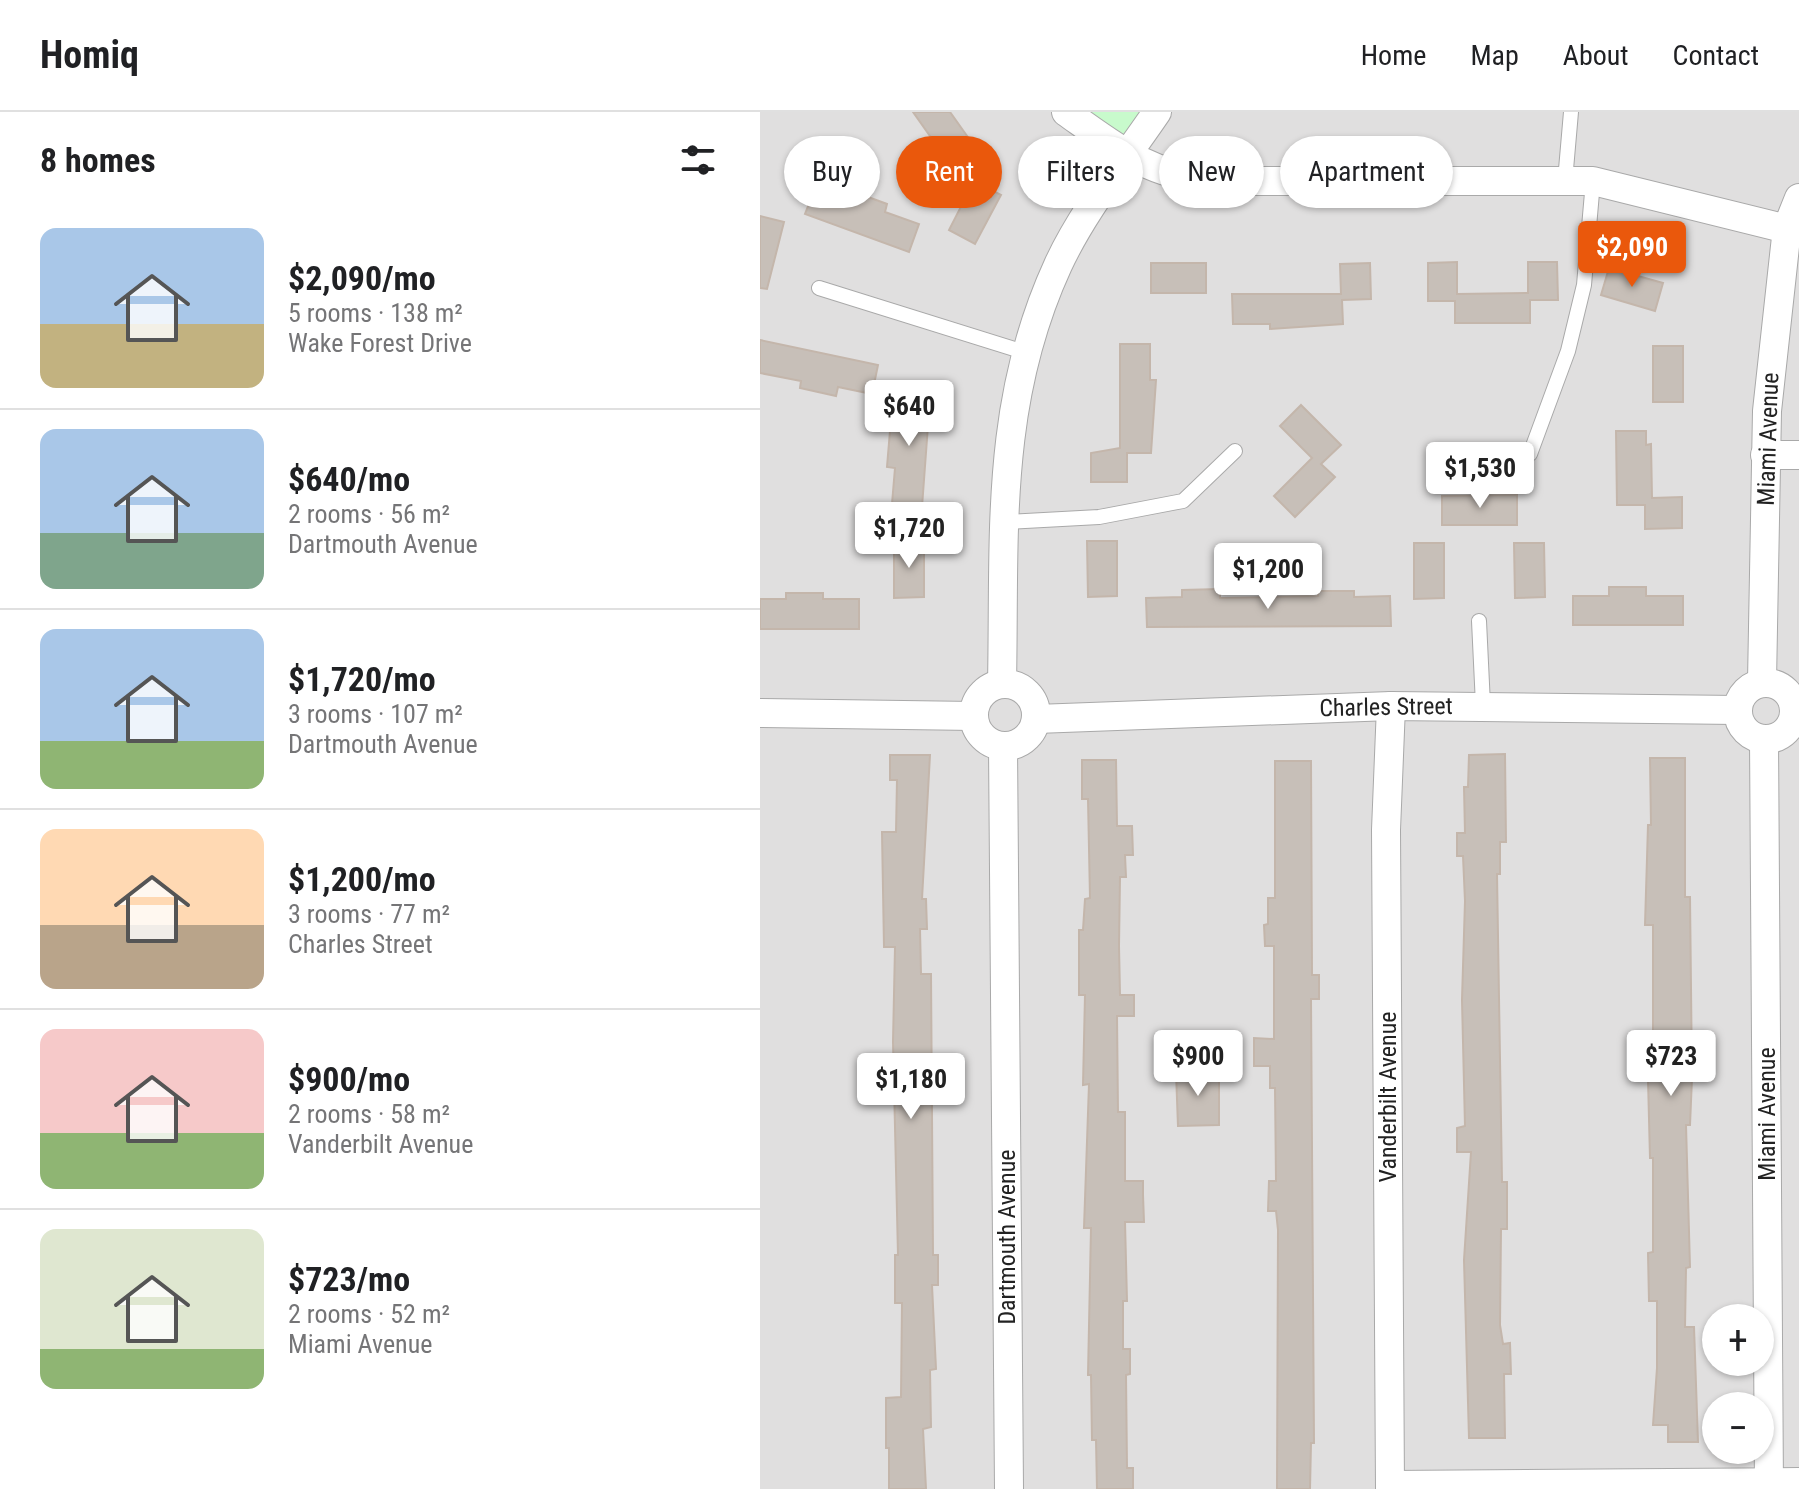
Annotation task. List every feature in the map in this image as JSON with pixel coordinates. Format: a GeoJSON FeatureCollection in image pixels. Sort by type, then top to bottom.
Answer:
{"type":"FeatureCollection","features":[{"type":"Feature","properties":{"kind":"street"},"geometry":{"type":"LineString","coordinates":[[1066,112],[1100,136]]}},
{"type":"Feature","properties":{"kind":"street"},"geometry":{"type":"LineString","coordinates":[[1140,136],[1157,112]]}},
{"type":"Feature","properties":{"kind":"street"},"geometry":{"type":"LineString","coordinates":[[1143,163],[1162,173],[1211,181],[1579,181],[1793,230]]}},
{"type":"Feature","properties":{"kind":"street","name":"Miami Avenue"},"geometry":{"type":"LineString","coordinates":[[1762,682],[1765,455],[1772,350],[1799,198]]}},
{"type":"Feature","properties":{"kind":"street"},"geometry":{"type":"LineString","coordinates":[[1002,684],[1010,424],[1024,352],[1059,262],[1093,208]]}},
{"type":"Feature","properties":{"kind":"street"},"geometry":{"type":"LineString","coordinates":[[1765,455],[1799,455]]}},
{"type":"Feature","properties":{"kind":"street"},"geometry":{"type":"LineString","coordinates":[[1762,682],[1780,686],[1796,710],[1782,734],[1764,739],[1748,733],[1737,710],[1742,695],[1762,682]]}},
{"type":"Feature","properties":{"kind":"street"},"geometry":{"type":"LineString","coordinates":[[1002,684],[1027,693],[1036,719],[1028,736],[1021,742],[1003,746],[986,739],[974,716],[979,698],[1002,684]]}},
{"type":"Feature","properties":{"kind":"street","name":"Charles Street"},"geometry":{"type":"LineString","coordinates":[[1036,719],[1391,706],[1737,710]]}},
{"type":"Feature","properties":{"kind":"street","name":"Vanderbilt Avenue"},"geometry":{"type":"LineString","coordinates":[[1390,1487],[1386,830],[1391,706]]}},
{"type":"Feature","properties":{"kind":"street"},"geometry":{"type":"LineString","coordinates":[[760,713],[974,716]]}},
{"type":"Feature","properties":{"kind":"street","name":"Miami Avenue"},"geometry":{"type":"LineString","coordinates":[[1764,739],[1769,1486]]}},
{"type":"Feature","properties":{"kind":"street","name":"Dartmouth Avenue"},"geometry":{"type":"LineString","coordinates":[[1003,746],[1009,1489]]}},
{"type":"Feature","properties":{"kind":"street"},"geometry":{"type":"LineString","coordinates":[[1390,1487],[1769,1486],[1799,1482]]}},
{"type":"Feature","properties":{"kind":"lane"},"geometry":{"type":"LineString","coordinates":[[1530,454],[1568,351],[1584,285],[1579,181],[1571,112]]}},
{"type":"Feature","properties":{"kind":"lane"},"geometry":{"type":"LineString","coordinates":[[819,288],[1024,352]]}},
{"type":"Feature","properties":{"kind":"lane"},"geometry":{"type":"LineString","coordinates":[[1006,522],[1099,517],[1183,501],[1235,451]]}},
{"type":"Feature","properties":{"kind":"lane"},"geometry":{"type":"LineString","coordinates":[[1479,621],[1483,705]]}},
{"type":"Feature","properties":{"kind":"shaded area"},"geometry":{"type":"Polygon","coordinates":[[[760,112],[1799,112],[1799,1489],[760,1489],[760,112]]]}},
{"type":"Feature","properties":{"kind":"green space"},"geometry":{"type":"Polygon","coordinates":[[[1068,112],[1153,112],[1137,136],[1101,136],[1068,112]]]}},
{"type":"Feature","properties":{"kind":"building"},"geometry":{"type":"Polygon","coordinates":[[[913,112],[950,112],[967,136],[930,136],[913,112]]]}},
{"type":"Feature","properties":{"kind":"building"},"geometry":{"type":"Polygon","coordinates":[[[880,201],[887,204],[885,212],[919,224],[909,252],[805,214],[807,208],[880,208],[880,201]]]}},
{"type":"Feature","properties":{"kind":"building"},"geometry":{"type":"Polygon","coordinates":[[[960,208],[994,208],[975,244],[949,230],[960,208]]]}},
{"type":"Feature","properties":{"kind":"building"},"geometry":{"type":"Polygon","coordinates":[[[760,216],[784,222],[767,289],[760,288],[760,216]]]}},
{"type":"Feature","properties":{"kind":"building"},"geometry":{"type":"Polygon","coordinates":[[[1457,262],[1457,294],[1528,293],[1528,262],[1557,262],[1558,300],[1530,300],[1530,323],[1455,323],[1455,301],[1428,301],[1428,263],[1457,262]]]}},
{"type":"Feature","properties":{"kind":"building"},"geometry":{"type":"Polygon","coordinates":[[[1151,263],[1206,263],[1206,293],[1151,293],[1151,263]]]}},
{"type":"Feature","properties":{"kind":"building"},"geometry":{"type":"Polygon","coordinates":[[[1370,263],[1371,299],[1342,300],[1343,324],[1270,329],[1270,324],[1233,324],[1232,294],[1341,294],[1340,264],[1370,263]]]}},
{"type":"Feature","properties":{"kind":"building"},"geometry":{"type":"Polygon","coordinates":[[[1609,268],[1663,283],[1655,311],[1601,295],[1609,268]]]}},
{"type":"Feature","properties":{"kind":"building"},"geometry":{"type":"Polygon","coordinates":[[[760,340],[878,365],[872,394],[838,387],[836,396],[800,388],[801,381],[760,373],[760,340]]]}},
{"type":"Feature","properties":{"kind":"building"},"geometry":{"type":"Polygon","coordinates":[[[1120,344],[1150,344],[1150,380],[1156,380],[1151,453],[1127,453],[1127,482],[1091,482],[1091,453],[1120,448],[1120,344]]]}},
{"type":"Feature","properties":{"kind":"building"},"geometry":{"type":"Polygon","coordinates":[[[1653,346],[1683,346],[1683,402],[1653,402],[1653,346]]]}},
{"type":"Feature","properties":{"kind":"building"},"geometry":{"type":"Polygon","coordinates":[[[893,395],[930,398],[922,507],[892,504],[895,468],[887,467],[893,395]]]}},
{"type":"Feature","properties":{"kind":"building"},"geometry":{"type":"Polygon","coordinates":[[[1301,405],[1341,445],[1321,464],[1335,477],[1295,517],[1274,496],[1312,458],[1280,426],[1301,405]]]}},
{"type":"Feature","properties":{"kind":"building"},"geometry":{"type":"Polygon","coordinates":[[[1616,431],[1646,431],[1646,445],[1651,444],[1652,498],[1682,497],[1682,528],[1645,529],[1645,505],[1617,505],[1616,431]]]}},
{"type":"Feature","properties":{"kind":"building"},"geometry":{"type":"Polygon","coordinates":[[[1517,495],[1517,525],[1442,525],[1442,496],[1517,495]]]}},
{"type":"Feature","properties":{"kind":"building"},"geometry":{"type":"Polygon","coordinates":[[[1087,541],[1117,541],[1117,596],[1088,597],[1087,541]]]}},
{"type":"Feature","properties":{"kind":"building"},"geometry":{"type":"Polygon","coordinates":[[[894,542],[924,542],[924,597],[894,598],[894,542]]]}},
{"type":"Feature","properties":{"kind":"building"},"geometry":{"type":"Polygon","coordinates":[[[1414,543],[1444,543],[1444,598],[1414,599],[1414,543]]]}},
{"type":"Feature","properties":{"kind":"building"},"geometry":{"type":"Polygon","coordinates":[[[1514,543],[1544,543],[1545,597],[1515,598],[1514,543]]]}},
{"type":"Feature","properties":{"kind":"building"},"geometry":{"type":"Polygon","coordinates":[[[1609,587],[1646,587],[1646,596],[1683,596],[1683,625],[1573,625],[1573,596],[1609,596],[1609,587]]]}},
{"type":"Feature","properties":{"kind":"building"},"geometry":{"type":"Polygon","coordinates":[[[1220,589],[1220,598],[1318,596],[1318,591],[1354,591],[1354,597],[1390,596],[1391,626],[1147,627],[1146,598],[1182,597],[1182,590],[1220,589]]]}},
{"type":"Feature","properties":{"kind":"building"},"geometry":{"type":"Polygon","coordinates":[[[786,593],[823,593],[823,599],[859,599],[859,629],[760,629],[760,599],[786,599],[786,593]]]}},
{"type":"Feature","properties":{"kind":"building"},"geometry":{"type":"Polygon","coordinates":[[[1505,754],[1506,842],[1500,842],[1500,874],[1497,874],[1502,1182],[1507,1182],[1507,1229],[1501,1229],[1500,1325],[1503,1344],[1510,1343],[1511,1374],[1504,1374],[1505,1438],[1469,1438],[1464,1260],[1471,1152],[1457,1152],[1457,1128],[1465,1126],[1462,1000],[1465,901],[1463,856],[1457,856],[1457,833],[1465,833],[1464,787],[1468,787],[1469,755],[1505,754]]]}},
{"type":"Feature","properties":{"kind":"building"},"geometry":{"type":"Polygon","coordinates":[[[890,755],[930,755],[922,899],[926,899],[927,929],[920,929],[921,974],[931,974],[933,1255],[938,1255],[938,1285],[932,1285],[936,1369],[930,1370],[931,1427],[923,1429],[926,1489],[889,1489],[889,1448],[886,1448],[886,1398],[901,1397],[902,1303],[895,1303],[895,1255],[898,1255],[893,1042],[895,947],[884,947],[882,832],[896,832],[897,780],[890,780],[890,755]]]}},
{"type":"Feature","properties":{"kind":"building"},"geometry":{"type":"Polygon","coordinates":[[[1650,758],[1685,758],[1685,897],[1690,897],[1692,1078],[1690,1125],[1686,1125],[1690,1267],[1686,1268],[1685,1327],[1694,1327],[1698,1442],[1668,1442],[1668,1425],[1653,1425],[1657,1301],[1649,1301],[1648,1253],[1653,1252],[1653,1158],[1650,1158],[1647,1040],[1653,1040],[1653,925],[1645,925],[1648,825],[1651,825],[1650,758]]]}},
{"type":"Feature","properties":{"kind":"building"},"geometry":{"type":"Polygon","coordinates":[[[1082,760],[1116,760],[1117,826],[1132,826],[1133,855],[1125,855],[1126,877],[1120,877],[1119,946],[1120,995],[1134,995],[1134,1016],[1117,1016],[1118,1112],[1125,1112],[1125,1181],[1143,1181],[1144,1222],[1125,1222],[1127,1301],[1123,1301],[1123,1349],[1130,1349],[1130,1374],[1126,1375],[1127,1468],[1133,1468],[1133,1489],[1097,1489],[1096,1440],[1092,1440],[1091,1375],[1088,1375],[1091,1228],[1084,1228],[1089,1084],[1083,1085],[1085,995],[1079,995],[1079,930],[1083,930],[1085,899],[1090,898],[1088,799],[1082,799],[1082,760]]]}},
{"type":"Feature","properties":{"kind":"building"},"geometry":{"type":"Polygon","coordinates":[[[1275,761],[1311,761],[1312,975],[1319,975],[1319,999],[1311,999],[1314,1443],[1311,1443],[1310,1489],[1277,1489],[1278,1230],[1276,1211],[1268,1211],[1269,1181],[1276,1181],[1275,1088],[1270,1088],[1270,1066],[1254,1066],[1254,1038],[1274,1039],[1274,946],[1265,946],[1264,925],[1268,924],[1268,898],[1275,898],[1275,761]]]}},
{"type":"Feature","properties":{"kind":"building"},"geometry":{"type":"Polygon","coordinates":[[[1219,1071],[1219,1125],[1178,1126],[1176,1072],[1219,1071]]]}}]}
